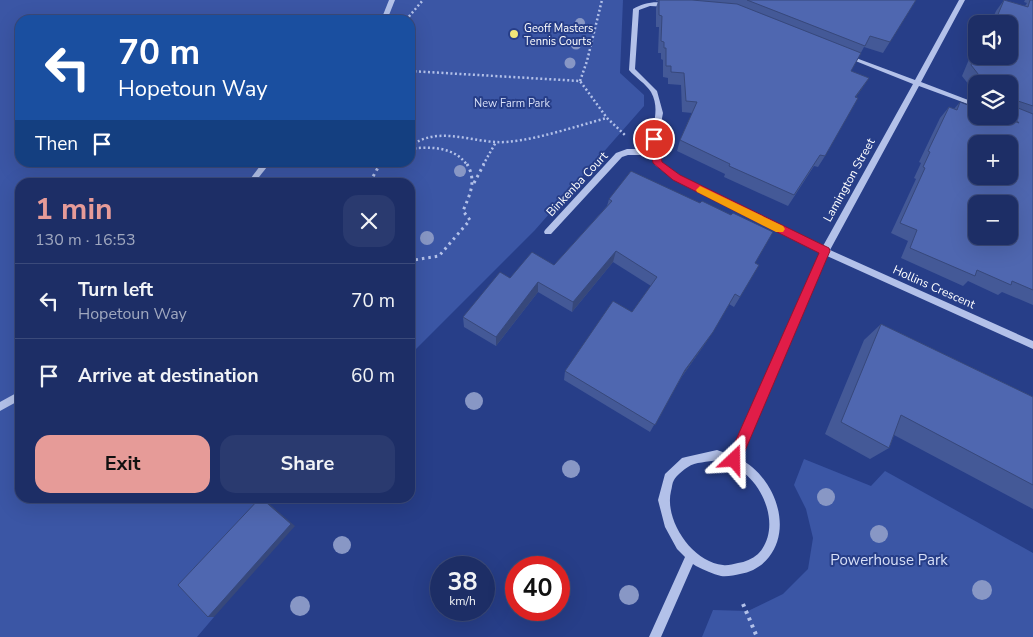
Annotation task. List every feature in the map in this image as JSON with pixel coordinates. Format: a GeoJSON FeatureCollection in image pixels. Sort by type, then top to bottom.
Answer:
{"type":"FeatureCollection","features":[{"type":"Feature","properties":{"kind":"street"},"geometry":{"type":"LineString","coordinates":[[386,15],[392,0]]}},
{"type":"Feature","properties":{"kind":"street","name":"Lamington Street"},"geometry":{"type":"LineString","coordinates":[[734,460],[825,251],[962,0]]}},
{"type":"Feature","properties":{"kind":"street"},"geometry":{"type":"LineString","coordinates":[[655,152],[654,139],[660,113],[654,91],[632,70],[636,9],[649,4],[678,6]]}},
{"type":"Feature","properties":{"kind":"street"},"geometry":{"type":"LineString","coordinates":[[834,51],[916,84],[968,102]]}},
{"type":"Feature","properties":{"kind":"street","name":"Binkenba Court"},"geometry":{"type":"LineString","coordinates":[[548,232],[620,155],[627,152],[655,152]]}},
{"type":"Feature","properties":{"kind":"street","name":"Hollins Crescent"},"geometry":{"type":"LineString","coordinates":[[655,152],[658,163],[676,177],[825,251],[1033,346]]}},
{"type":"Feature","properties":{"kind":"street"},"geometry":{"type":"LineString","coordinates":[[254,178],[264,167]]}},
{"type":"Feature","properties":{"kind":"street"},"geometry":{"type":"LineString","coordinates":[[0,407],[15,398]]}},
{"type":"Feature","properties":{"kind":"street"},"geometry":{"type":"LineString","coordinates":[[717,455],[734,460],[750,471],[764,486],[773,504],[776,523],[773,542],[763,557],[748,567],[729,571],[710,567],[691,556],[676,540],[666,522],[663,504],[665,487],[672,472],[684,462],[699,456],[717,455]]}},
{"type":"Feature","properties":{"kind":"street"},"geometry":{"type":"LineString","coordinates":[[655,637],[691,556]]}},
{"type":"Feature","properties":{"kind":"path"},"geometry":{"type":"LineString","coordinates":[[410,15],[424,0]]}},
{"type":"Feature","properties":{"kind":"path"},"geometry":{"type":"LineString","coordinates":[[580,81],[588,61],[602,0]]}},
{"type":"Feature","properties":{"kind":"path"},"geometry":{"type":"LineString","coordinates":[[415,71],[580,81]]}},
{"type":"Feature","properties":{"kind":"path"},"geometry":{"type":"LineString","coordinates":[[415,143],[421,138],[448,135],[496,142],[520,140],[606,118],[580,81]]}},
{"type":"Feature","properties":{"kind":"path"},"geometry":{"type":"LineString","coordinates":[[415,260],[439,256],[470,220],[463,211],[473,183],[496,142]]}},
{"type":"Feature","properties":{"kind":"path"},"geometry":{"type":"LineString","coordinates":[[415,147],[437,147],[452,152],[464,160],[471,171],[473,183]]}},
{"type":"Feature","properties":{"kind":"path"},"geometry":{"type":"LineString","coordinates":[[743,604],[758,637]]}},
{"type":"Feature","properties":{"kind":"green space","name":"New Farm Park"},"geometry":{"type":"Polygon","coordinates":[[[0,0],[623,0],[620,73],[644,95],[644,106],[535,230],[415,350],[415,178],[15,178],[15,503],[262,503],[184,586],[214,617],[197,637],[0,637],[0,0]]]}},
{"type":"Feature","properties":{"kind":"green space","name":"Powerhouse Park"},"geometry":{"type":"Polygon","coordinates":[[[804,459],[871,486],[885,471],[1033,553],[1033,637],[702,637],[713,610],[748,611],[783,594],[808,569],[813,538],[806,509],[794,485],[804,459]]]}},
{"type":"Feature","properties":{"kind":"building"},"geometry":{"type":"Polygon","coordinates":[[[659,0],[692,0],[737,4],[861,53],[851,71],[869,78],[855,97],[858,98],[825,156],[820,155],[794,195],[729,166],[730,164],[680,140],[697,102],[686,101],[684,73],[671,72],[671,66],[666,66],[666,48],[664,48],[664,42],[661,41],[662,16],[659,15],[659,0]]]}},
{"type":"Feature","properties":{"kind":"building"},"geometry":{"type":"Polygon","coordinates":[[[747,0],[916,0],[890,42],[870,36],[865,46],[747,0]]]}},
{"type":"Feature","properties":{"kind":"building"},"geometry":{"type":"Polygon","coordinates":[[[1004,0],[1028,7],[1030,0],[1033,0],[1033,106],[1018,101],[1018,75],[979,75],[971,65],[1018,65],[1018,15],[998,15],[1004,0]]]}},
{"type":"Feature","properties":{"kind":"building"},"geometry":{"type":"Polygon","coordinates":[[[960,102],[968,105],[968,125],[1018,125],[1018,108],[1033,114],[1033,290],[1012,281],[1011,285],[977,270],[975,276],[910,248],[917,230],[900,223],[925,168],[923,167],[930,152],[928,151],[949,107],[957,110],[960,102]]]}},
{"type":"Feature","properties":{"kind":"building"},"geometry":{"type":"Polygon","coordinates":[[[631,171],[700,203],[702,201],[731,215],[733,213],[773,232],[755,263],[759,265],[740,297],[735,294],[713,332],[685,370],[655,425],[565,371],[613,301],[632,312],[657,277],[616,251],[573,302],[538,282],[496,337],[463,317],[500,272],[510,278],[532,252],[554,265],[612,201],[609,199],[631,171]]]}},
{"type":"Feature","properties":{"kind":"building"},"geometry":{"type":"Polygon","coordinates":[[[881,324],[1033,397],[1033,485],[901,415],[889,448],[841,422],[881,324]]]}},
{"type":"Feature","properties":{"kind":"building"},"geometry":{"type":"Polygon","coordinates":[[[255,503],[267,503],[291,524],[208,617],[178,585],[255,503]]]}},
{"type":"Feature","properties":{"kind":"slow traffic"},"geometry":{"type":"LineString","coordinates":[[700,190],[780,229]]}},
{"type":"Feature","properties":{"kind":"place","name":"Geoff Masters Tennis Courts"},"geometry":{"type":"Point","coordinates":[514,34]}},
{"type":"Feature","properties":{"kind":"route"},"geometry":{"type":"LineString","coordinates":[[654,139],[658,163],[676,177],[825,251],[734,460]]}}]}
